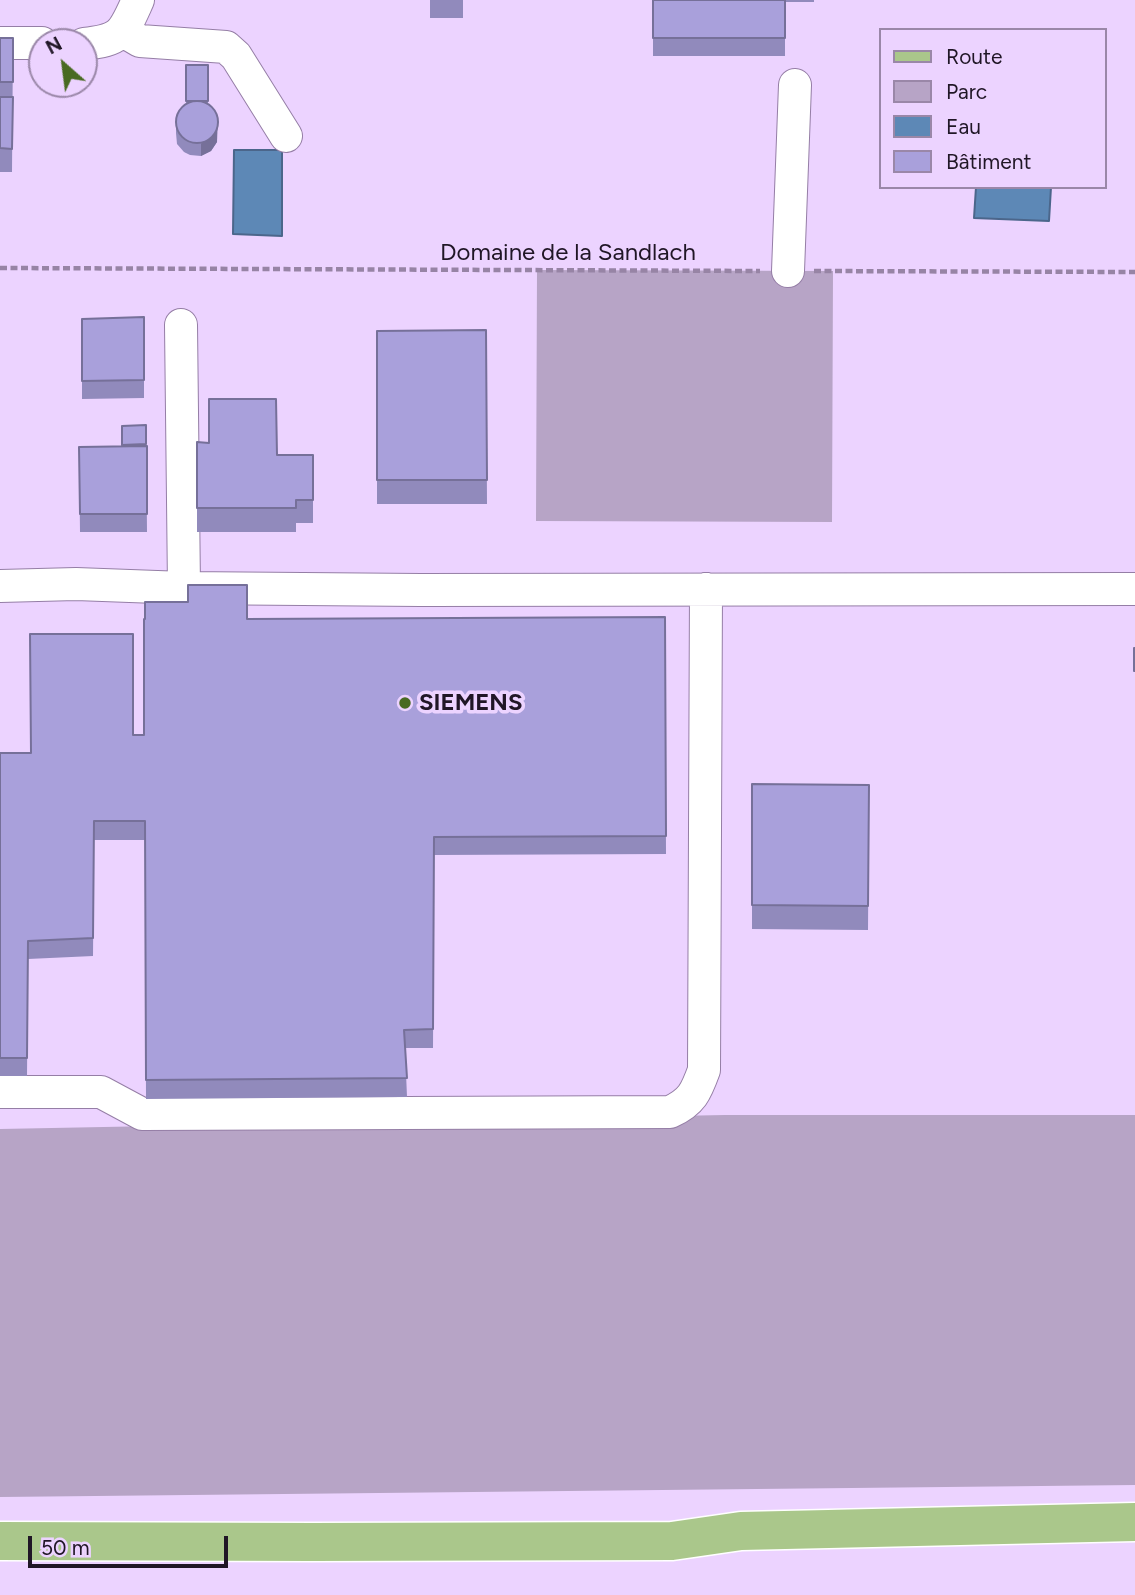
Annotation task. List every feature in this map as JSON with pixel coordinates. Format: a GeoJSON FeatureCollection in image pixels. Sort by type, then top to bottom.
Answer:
{"type":"FeatureCollection","features":[{"type":"Feature","properties":{"kind":"main road"},"geometry":{"type":"LineString","coordinates":[[0,1541],[673,1541],[741,1531],[1135,1522]]}},
{"type":"Feature","properties":{"kind":"main road"},"geometry":{"type":"LineString","coordinates":[[673,1541],[742,1553],[1135,1548]]}},
{"type":"Feature","properties":{"kind":"lane"},"geometry":{"type":"LineString","coordinates":[[98,42],[106,41],[123,31],[138,0]]}},
{"type":"Feature","properties":{"kind":"lane"},"geometry":{"type":"LineString","coordinates":[[123,31],[141,41],[226,47],[236,56],[286,136]]}},
{"type":"Feature","properties":{"kind":"lane"},"geometry":{"type":"LineString","coordinates":[[0,43],[28,43]]}},
{"type":"Feature","properties":{"kind":"lane"},"geometry":{"type":"LineString","coordinates":[[788,271],[795,85]]}},
{"type":"Feature","properties":{"kind":"lane"},"geometry":{"type":"LineString","coordinates":[[181,325],[184,588]]}},
{"type":"Feature","properties":{"kind":"lane"},"geometry":{"type":"LineString","coordinates":[[0,586],[76,584],[184,588],[1135,589]]}},
{"type":"Feature","properties":{"kind":"lane"},"geometry":{"type":"LineString","coordinates":[[0,1091],[101,1092],[142,1114],[670,1112],[683,1106],[696,1092],[704,1070],[706,589]]}},
{"type":"Feature","properties":{"kind":"path","name":"Domaine de la Sandlach"},"geometry":{"type":"LineString","coordinates":[[0,268],[1135,272]]}},
{"type":"Feature","properties":{"kind":"green space"},"geometry":{"type":"Polygon","coordinates":[[[537,270],[833,271],[832,522],[536,521],[537,270]]]}},
{"type":"Feature","properties":{"kind":"green space"},"geometry":{"type":"Polygon","coordinates":[[[725,1115],[1135,1115],[1135,1485],[0,1497],[0,1129],[725,1115]]]}},
{"type":"Feature","properties":{"kind":"water"},"geometry":{"type":"Polygon","coordinates":[[[234,150],[282,150],[282,236],[233,234],[234,150]]]}},
{"type":"Feature","properties":{"kind":"water"},"geometry":{"type":"Polygon","coordinates":[[[976,189],[1051,189],[1049,221],[974,218],[976,189]]]}},
{"type":"Feature","properties":{"kind":"building"},"geometry":{"type":"Polygon","coordinates":[[[653,0],[785,0],[785,38],[653,38],[653,0]]]}},
{"type":"Feature","properties":{"kind":"building"},"geometry":{"type":"Polygon","coordinates":[[[0,38],[13,38],[13,82],[0,82],[0,38]]]}},
{"type":"Feature","properties":{"kind":"building"},"geometry":{"type":"Polygon","coordinates":[[[186,65],[208,65],[208,101],[186,101],[186,65]]]}},
{"type":"Feature","properties":{"kind":"building"},"geometry":{"type":"Polygon","coordinates":[[[0,97],[13,97],[12,149],[0,148],[0,97]]]}},
{"type":"Feature","properties":{"kind":"building"},"geometry":{"type":"Polygon","coordinates":[[[197,101],[212,107],[218,122],[212,137],[197,143],[182,137],[176,122],[182,107],[197,101]]]}},
{"type":"Feature","properties":{"kind":"building"},"geometry":{"type":"Polygon","coordinates":[[[144,317],[144,380],[82,381],[82,319],[144,317]]]}},
{"type":"Feature","properties":{"kind":"building"},"geometry":{"type":"Polygon","coordinates":[[[486,330],[487,480],[377,480],[377,331],[486,330]]]}},
{"type":"Feature","properties":{"kind":"building"},"geometry":{"type":"Polygon","coordinates":[[[209,399],[276,399],[277,455],[313,455],[313,500],[296,500],[296,508],[197,508],[197,442],[209,443],[209,399]]]}},
{"type":"Feature","properties":{"kind":"building"},"geometry":{"type":"Polygon","coordinates":[[[146,425],[146,444],[122,445],[122,426],[146,425]]]}},
{"type":"Feature","properties":{"kind":"building"},"geometry":{"type":"Polygon","coordinates":[[[147,446],[147,514],[80,514],[79,447],[147,446]]]}},
{"type":"Feature","properties":{"kind":"building"},"geometry":{"type":"Polygon","coordinates":[[[188,585],[247,585],[247,619],[665,617],[666,836],[434,837],[433,1029],[404,1030],[407,1078],[146,1080],[145,821],[94,821],[93,938],[28,941],[27,1058],[0,1058],[0,753],[31,753],[30,634],[133,634],[133,735],[144,735],[145,602],[188,602],[188,585]]]}},
{"type":"Feature","properties":{"kind":"building"},"geometry":{"type":"Polygon","coordinates":[[[752,784],[869,785],[868,906],[752,905],[752,784]]]}},
{"type":"Feature","properties":{"kind":"place","name":"SIEMENS"},"geometry":{"type":"Point","coordinates":[405,703]}}]}
